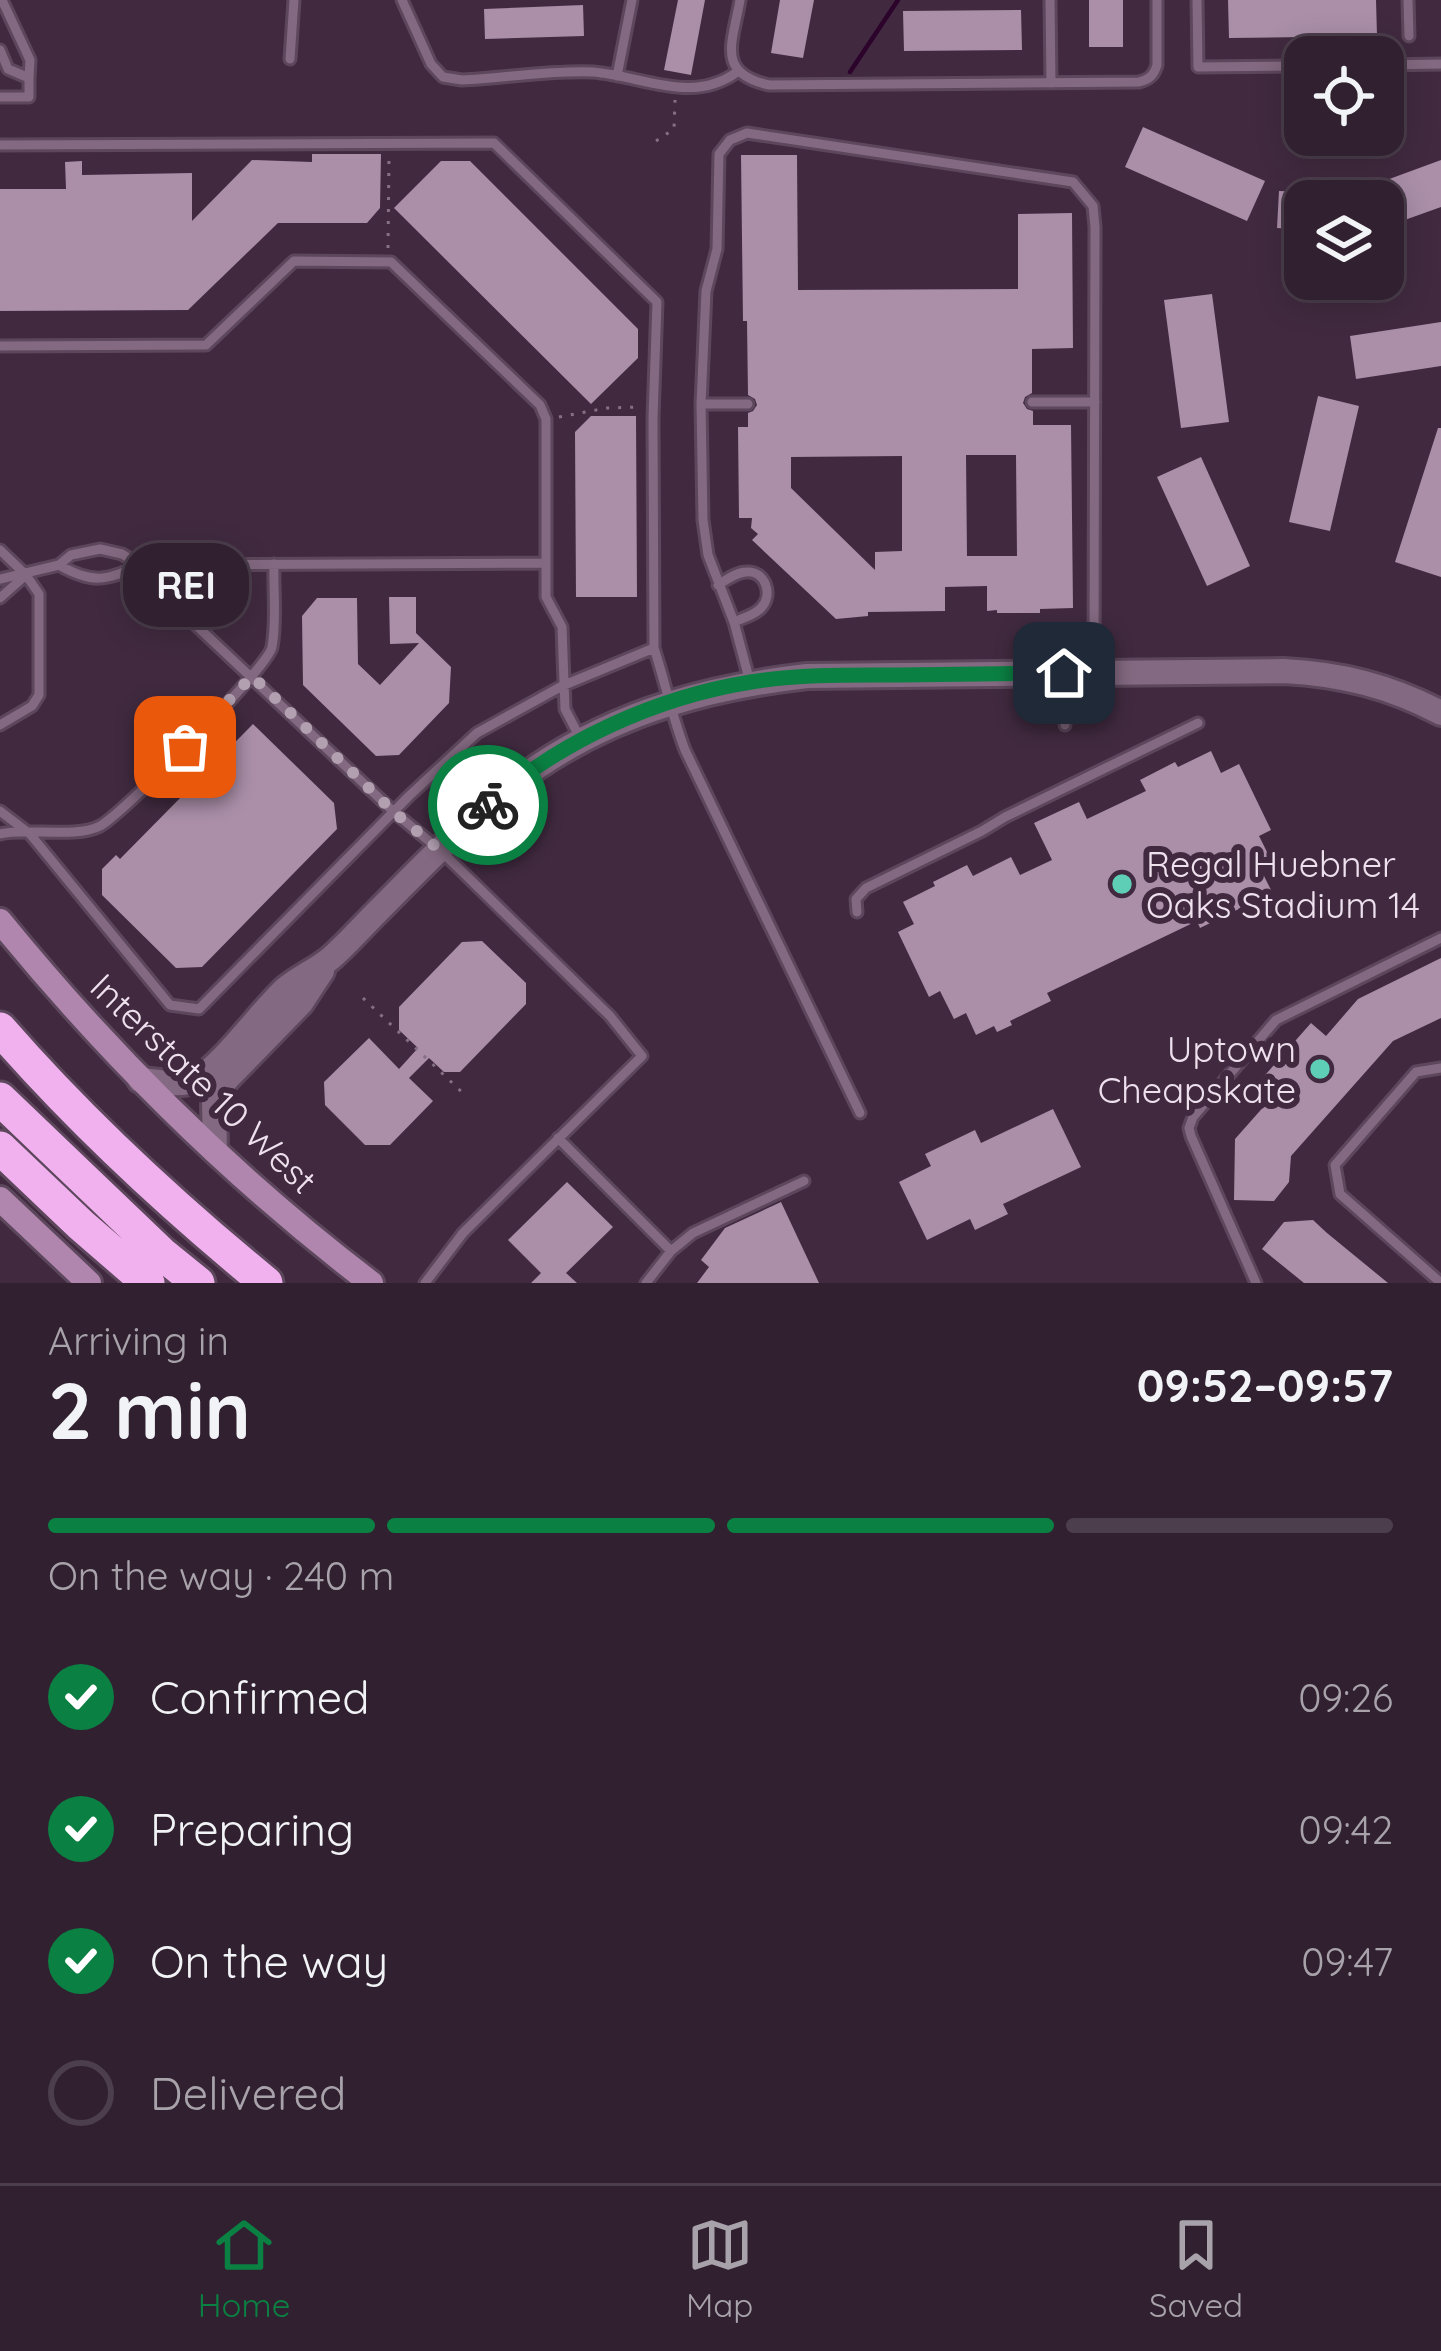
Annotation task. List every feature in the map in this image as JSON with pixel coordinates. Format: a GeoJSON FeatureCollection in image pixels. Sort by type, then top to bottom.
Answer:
{"type":"FeatureCollection","features":[{"type":"Feature","properties":{"kind":"highway"},"geometry":{"type":"LineString","coordinates":[[0,1029],[120,1156],[266,1283]]}},
{"type":"Feature","properties":{"kind":"highway"},"geometry":{"type":"LineString","coordinates":[[0,1099],[198,1283]]}},
{"type":"Feature","properties":{"kind":"highway"},"geometry":{"type":"LineString","coordinates":[[0,1148],[148,1283]]}},
{"type":"Feature","properties":{"kind":"main road","name":"Interstate 10 West"},"geometry":{"type":"LineString","coordinates":[[0,921],[82,1019],[140,1079],[269,1201],[371,1283]]}},
{"type":"Feature","properties":{"kind":"main road"},"geometry":{"type":"LineString","coordinates":[[0,1199],[88,1283]]}},
{"type":"Feature","properties":{"kind":"street"},"geometry":{"type":"LineString","coordinates":[[140,1079],[178,1084],[211,1068],[286,988],[330,959],[495,799],[581,741],[668,703],[750,682],[807,676],[1316,673],[1379,686],[1441,712]]}},
{"type":"Feature","properties":{"kind":"street"},"geometry":{"type":"LineString","coordinates":[[214,1150],[214,1101],[226,1080],[301,1004],[330,959]]}},
{"type":"Feature","properties":{"kind":"lane"},"geometry":{"type":"LineString","coordinates":[[0,97],[29,97],[30,60],[2,0]]}},
{"type":"Feature","properties":{"kind":"lane"},"geometry":{"type":"LineString","coordinates":[[290,59],[294,0]]}},
{"type":"Feature","properties":{"kind":"lane"},"geometry":{"type":"LineString","coordinates":[[402,0],[431,64],[442,77],[462,80],[592,72],[706,88],[737,72]]}},
{"type":"Feature","properties":{"kind":"lane"},"geometry":{"type":"LineString","coordinates":[[617,76],[632,0]]}},
{"type":"Feature","properties":{"kind":"lane"},"geometry":{"type":"LineString","coordinates":[[740,0],[731,48],[737,72],[749,81],[769,85],[1148,80],[1157,65],[1157,0]]}},
{"type":"Feature","properties":{"kind":"lane"},"geometry":{"type":"LineString","coordinates":[[1050,0],[1051,83]]}},
{"type":"Feature","properties":{"kind":"lane"},"geometry":{"type":"LineString","coordinates":[[1197,0],[1198,67],[1284,66]]}},
{"type":"Feature","properties":{"kind":"lane"},"geometry":{"type":"LineString","coordinates":[[1408,0],[1408,36]]}},
{"type":"Feature","properties":{"kind":"lane"},"geometry":{"type":"LineString","coordinates":[[0,50],[8,69],[29,78]]}},
{"type":"Feature","properties":{"kind":"lane"},"geometry":{"type":"LineString","coordinates":[[1404,65],[1441,64]]}},
{"type":"Feature","properties":{"kind":"lane"},"geometry":{"type":"LineString","coordinates":[[750,682],[734,622],[708,555],[701,404],[706,291],[717,249],[719,154],[730,140],[748,133],[1073,182],[1093,206],[1094,673]]}},
{"type":"Feature","properties":{"kind":"lane"},"geometry":{"type":"LineString","coordinates":[[0,145],[494,143],[657,302],[654,648],[685,750],[860,1113]]}},
{"type":"Feature","properties":{"kind":"lane"},"geometry":{"type":"LineString","coordinates":[[0,346],[206,345],[294,261],[388,262],[540,405],[546,419],[546,597],[562,627],[565,709],[581,741]]}},
{"type":"Feature","properties":{"kind":"lane"},"geometry":{"type":"LineString","coordinates":[[1032,402],[1094,401]]}},
{"type":"Feature","properties":{"kind":"lane"},"geometry":{"type":"LineString","coordinates":[[701,404],[748,404]]}},
{"type":"Feature","properties":{"kind":"lane"},"geometry":{"type":"LineString","coordinates":[[0,598],[26,575],[59,565],[70,555],[100,549],[140,565],[148,580],[440,850],[610,1016],[642,1056],[463,1234],[425,1283]]}},
{"type":"Feature","properties":{"kind":"lane"},"geometry":{"type":"LineString","coordinates":[[0,550],[39,594],[39,695],[32,706],[0,724]]}},
{"type":"Feature","properties":{"kind":"lane"},"geometry":{"type":"LineString","coordinates":[[59,565],[83,579],[102,579],[140,565],[546,563]]}},
{"type":"Feature","properties":{"kind":"lane"},"geometry":{"type":"LineString","coordinates":[[0,834],[97,828],[128,806],[272,651],[274,564]]}},
{"type":"Feature","properties":{"kind":"lane"},"geometry":{"type":"LineString","coordinates":[[718,585],[745,572],[764,581],[767,588],[761,609],[734,622]]}},
{"type":"Feature","properties":{"kind":"lane"},"geometry":{"type":"LineString","coordinates":[[0,579],[26,575]]}},
{"type":"Feature","properties":{"kind":"lane"},"geometry":{"type":"LineString","coordinates":[[0,811],[30,834],[170,1005],[199,1009],[477,733],[562,686],[654,648]]}},
{"type":"Feature","properties":{"kind":"lane"},"geometry":{"type":"LineString","coordinates":[[1064,673],[1065,724]]}},
{"type":"Feature","properties":{"kind":"lane"},"geometry":{"type":"LineString","coordinates":[[857,911],[856,899],[866,888],[1198,724]]}},
{"type":"Feature","properties":{"kind":"lane"},"geometry":{"type":"LineString","coordinates":[[1256,1283],[1191,1136],[1193,1117],[1276,1020],[1441,938]]}},
{"type":"Feature","properties":{"kind":"lane"},"geometry":{"type":"LineString","coordinates":[[1441,1068],[1417,1072],[1335,1165],[1340,1194],[1441,1283]]}},
{"type":"Feature","properties":{"kind":"lane"},"geometry":{"type":"LineString","coordinates":[[558,1138],[671,1251]]}},
{"type":"Feature","properties":{"kind":"lane"},"geometry":{"type":"LineString","coordinates":[[646,1283],[671,1251],[694,1233],[804,1181]]}},
{"type":"Feature","properties":{"kind":"path"},"geometry":{"type":"LineString","coordinates":[[656,141],[674,129],[676,87]]}},
{"type":"Feature","properties":{"kind":"path"},"geometry":{"type":"LineString","coordinates":[[388,262],[390,144]]}},
{"type":"Feature","properties":{"kind":"path"},"geometry":{"type":"LineString","coordinates":[[546,419],[607,408],[654,407]]}},
{"type":"Feature","properties":{"kind":"path"},"geometry":{"type":"LineString","coordinates":[[363,998],[466,1096]]}},
{"type":"Feature","properties":{"kind":"building"},"geometry":{"type":"Polygon","coordinates":[[[678,0],[705,0],[691,75],[664,70],[678,0]]]}},
{"type":"Feature","properties":{"kind":"building"},"geometry":{"type":"Polygon","coordinates":[[[780,0],[814,0],[803,58],[771,53],[780,0]]]}},
{"type":"Feature","properties":{"kind":"building"},"geometry":{"type":"Polygon","coordinates":[[[1089,0],[1123,0],[1123,47],[1089,47],[1089,0]]]}},
{"type":"Feature","properties":{"kind":"building"},"geometry":{"type":"Polygon","coordinates":[[[1228,0],[1376,0],[1377,36],[1229,38],[1228,0]]]}},
{"type":"Feature","properties":{"kind":"building"},"geometry":{"type":"Polygon","coordinates":[[[583,5],[584,36],[485,39],[484,9],[583,5]]]}},
{"type":"Feature","properties":{"kind":"building"},"geometry":{"type":"Polygon","coordinates":[[[1021,10],[1022,50],[904,51],[903,11],[1021,10]]]}},
{"type":"Feature","properties":{"kind":"building"},"geometry":{"type":"Polygon","coordinates":[[[1143,127],[1265,181],[1247,221],[1125,167],[1143,127]]]}},
{"type":"Feature","properties":{"kind":"building"},"geometry":{"type":"Polygon","coordinates":[[[312,154],[381,154],[380,208],[367,223],[278,223],[188,310],[0,311],[0,189],[66,189],[65,162],[82,161],[82,175],[192,173],[192,221],[252,160],[312,162],[312,154]]]}},
{"type":"Feature","properties":{"kind":"building"},"geometry":{"type":"Polygon","coordinates":[[[741,155],[797,155],[798,290],[1018,289],[1018,214],[1072,213],[1073,348],[1032,349],[1032,393],[1023,403],[1033,411],[1033,425],[1071,425],[1073,608],[997,613],[987,611],[987,586],[945,587],[945,611],[868,612],[868,616],[836,619],[752,540],[758,534],[751,528],[752,518],[739,518],[738,427],[748,427],[748,413],[757,405],[748,395],[747,321],[743,321],[741,155]],[[966,455],[967,556],[1017,556],[1016,455],[966,455]],[[902,456],[791,457],[791,488],[875,570],[875,552],[902,551],[902,456]]]}},
{"type":"Feature","properties":{"kind":"building"},"geometry":{"type":"Polygon","coordinates":[[[1441,160],[1441,207],[1404,220],[1404,180],[1387,180],[1441,160]]]}},
{"type":"Feature","properties":{"kind":"building"},"geometry":{"type":"Polygon","coordinates":[[[441,161],[470,161],[638,329],[638,358],[591,404],[394,208],[441,161]]]}},
{"type":"Feature","properties":{"kind":"building"},"geometry":{"type":"Polygon","coordinates":[[[1279,191],[1284,191],[1284,228],[1277,228],[1279,191]]]}},
{"type":"Feature","properties":{"kind":"building"},"geometry":{"type":"Polygon","coordinates":[[[1212,294],[1229,422],[1181,428],[1164,300],[1212,294]]]}},
{"type":"Feature","properties":{"kind":"building"},"geometry":{"type":"Polygon","coordinates":[[[1441,322],[1441,366],[1356,379],[1350,336],[1441,322]]]}},
{"type":"Feature","properties":{"kind":"building"},"geometry":{"type":"Polygon","coordinates":[[[1318,396],[1359,406],[1330,531],[1289,522],[1318,396]]]}},
{"type":"Feature","properties":{"kind":"building"},"geometry":{"type":"Polygon","coordinates":[[[591,416],[636,416],[637,597],[576,597],[575,432],[591,416]]]}},
{"type":"Feature","properties":{"kind":"building"},"geometry":{"type":"Polygon","coordinates":[[[1441,428],[1441,577],[1395,562],[1441,428]]]}},
{"type":"Feature","properties":{"kind":"building"},"geometry":{"type":"Polygon","coordinates":[[[1201,457],[1250,566],[1207,586],[1157,477],[1201,457]]]}},
{"type":"Feature","properties":{"kind":"building"},"geometry":{"type":"Polygon","coordinates":[[[389,597],[416,597],[416,633],[451,667],[449,703],[399,755],[376,756],[303,685],[302,616],[317,598],[357,598],[358,664],[380,685],[419,643],[390,644],[389,597]]]}},
{"type":"Feature","properties":{"kind":"building"},"geometry":{"type":"Polygon","coordinates":[[[253,724],[334,803],[337,829],[202,967],[176,968],[102,895],[102,869],[116,855],[120,859],[253,724]]]}},
{"type":"Feature","properties":{"kind":"building","name":"Regal Huebner Oaks Stadium 14"},"geometry":{"type":"Polygon","coordinates":[[[1211,751],[1221,773],[1239,764],[1271,830],[1259,836],[1272,862],[1260,868],[1271,890],[1255,897],[1258,904],[1200,928],[1197,921],[1047,993],[1051,1001],[997,1032],[994,1026],[976,1035],[966,1013],[954,1019],[940,991],[929,997],[898,932],[914,924],[903,902],[967,865],[973,876],[1011,857],[1020,875],[1052,860],[1034,823],[1079,802],[1087,819],[1146,791],[1140,780],[1211,751]]]}},
{"type":"Feature","properties":{"kind":"building"},"geometry":{"type":"Polygon","coordinates":[[[482,941],[526,983],[526,1004],[460,1072],[444,1072],[429,1058],[409,1078],[433,1101],[390,1145],[365,1145],[325,1105],[324,1082],[369,1038],[399,1069],[418,1048],[399,1030],[399,1007],[462,942],[482,941]]]}},
{"type":"Feature","properties":{"kind":"building"},"geometry":{"type":"Polygon","coordinates":[[[1441,958],[1441,1018],[1393,1041],[1291,1156],[1289,1182],[1274,1201],[1234,1200],[1235,1139],[1274,1095],[1259,1082],[1311,1023],[1326,1036],[1358,999],[1441,958]]]}},
{"type":"Feature","properties":{"kind":"building"},"geometry":{"type":"Polygon","coordinates":[[[1053,1109],[1081,1167],[1003,1204],[1008,1214],[975,1230],[970,1219],[927,1240],[899,1182],[931,1166],[925,1154],[975,1130],[981,1143],[1053,1109]]]}},
{"type":"Feature","properties":{"kind":"building"},"geometry":{"type":"Polygon","coordinates":[[[567,1182],[613,1227],[566,1273],[577,1283],[531,1283],[541,1273],[508,1240],[567,1182]]]}},
{"type":"Feature","properties":{"kind":"building"},"geometry":{"type":"Polygon","coordinates":[[[781,1202],[819,1283],[697,1283],[709,1267],[701,1260],[725,1228],[781,1202]]]}},
{"type":"Feature","properties":{"kind":"building"},"geometry":{"type":"Polygon","coordinates":[[[1313,1220],[1388,1283],[1304,1283],[1262,1249],[1284,1222],[1313,1220]]]}},
{"type":"Feature","properties":{"kind":"waterway"},"geometry":{"type":"LineString","coordinates":[[850,72],[898,0]]}},
{"type":"Feature","properties":{"kind":"way so far"},"geometry":{"type":"LineString","coordinates":[[185,747],[252,676],[440,850],[488,805]]}},
{"type":"Feature","properties":{"kind":"place","name":"REI"},"geometry":{"type":"Point","coordinates":[185,747]}},
{"type":"Feature","properties":{"kind":"place","name":"Regal Huebner Oaks Stadium 14"},"geometry":{"type":"Point","coordinates":[1122,884]}},
{"type":"Feature","properties":{"kind":"place","name":"Uptown Cheapskate"},"geometry":{"type":"Point","coordinates":[1320,1069]}},
{"type":"Feature","properties":{"kind":"route"},"geometry":{"type":"LineString","coordinates":[[488,805],[581,741],[641,712],[695,694],[807,676],[1064,673]]}}]}
